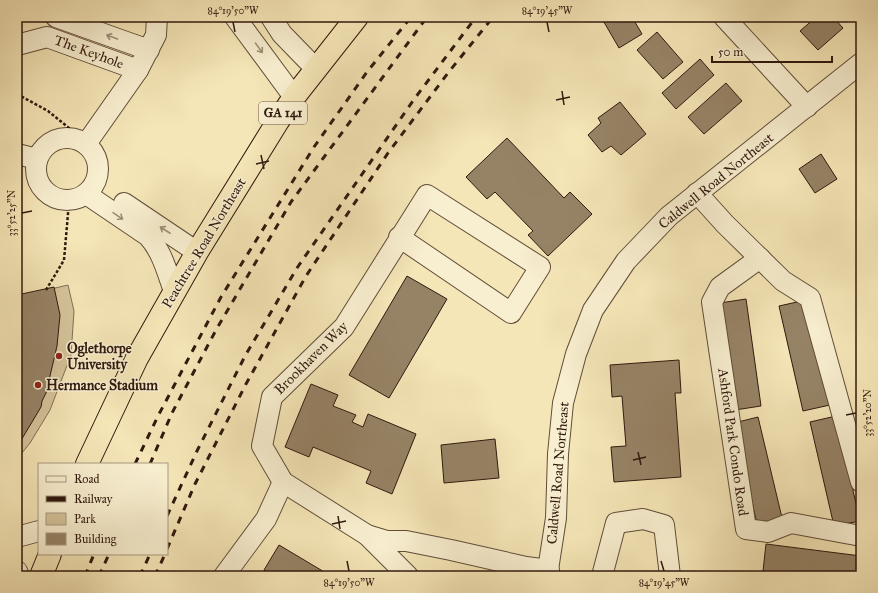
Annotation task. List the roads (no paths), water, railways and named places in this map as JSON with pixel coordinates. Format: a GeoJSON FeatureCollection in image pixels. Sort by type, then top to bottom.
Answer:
{"type":"FeatureCollection","features":[{"type":"Feature","properties":{"kind":"highway","name":"Peachtree Road Northeast"},"geometry":{"type":"LineString","coordinates":[[87,463],[137,358],[197,252],[294,97],[357,17]]}},
{"type":"Feature","properties":{"kind":"highway"},"geometry":{"type":"LineString","coordinates":[[41,576],[50,555]]}},
{"type":"Feature","properties":{"kind":"street","name":"The Keyhole"},"geometry":{"type":"LineString","coordinates":[[56,17],[149,50]]}},
{"type":"Feature","properties":{"kind":"street"},"geometry":{"type":"LineString","coordinates":[[86,144],[138,70],[156,35],[157,17]]}},
{"type":"Feature","properties":{"kind":"street"},"geometry":{"type":"LineString","coordinates":[[235,17],[294,97]]}},
{"type":"Feature","properties":{"kind":"street"},"geometry":{"type":"LineString","coordinates":[[271,17],[282,34],[316,69]]}},
{"type":"Feature","properties":{"kind":"street"},"geometry":{"type":"LineString","coordinates":[[724,17],[807,107]]}},
{"type":"Feature","properties":{"kind":"street","name":"The Keyhole"},"geometry":{"type":"LineString","coordinates":[[17,45],[47,37],[138,70]]}},
{"type":"Feature","properties":{"kind":"street","name":"Caldwell Road Northeast"},"geometry":{"type":"LineString","coordinates":[[548,573],[556,518],[558,454],[562,403],[576,354],[593,310],[626,261],[669,216],[861,63]]}},
{"type":"Feature","properties":{"kind":"street"},"geometry":{"type":"LineString","coordinates":[[83,193],[99,167],[92,150],[86,144],[76,139],[65,137],[48,144],[42,149],[37,159],[35,172],[38,183],[46,192],[58,199],[83,193],[197,252]]}},
{"type":"Feature","properties":{"kind":"street"},"geometry":{"type":"LineString","coordinates":[[17,154],[37,159]]}},
{"type":"Feature","properties":{"kind":"street"},"geometry":{"type":"LineString","coordinates":[[83,193],[148,236],[159,249],[174,291]]}},
{"type":"Feature","properties":{"kind":"street"},"geometry":{"type":"LineString","coordinates":[[697,193],[725,224],[783,281],[810,298],[861,482]]}},
{"type":"Feature","properties":{"kind":"street","name":"Brookhaven Way"},"geometry":{"type":"LineString","coordinates":[[399,238],[511,313],[540,268],[427,195],[399,238],[344,327],[272,397],[262,446],[283,482],[367,535],[409,576]]}},
{"type":"Feature","properties":{"kind":"street","name":"Ashford Park Condo Road"},"geometry":{"type":"LineString","coordinates":[[760,258],[720,287],[712,302],[746,529],[768,532],[791,522],[861,536]]}},
{"type":"Feature","properties":{"kind":"street"},"geometry":{"type":"LineString","coordinates":[[224,576],[266,519],[283,482]]}},
{"type":"Feature","properties":{"kind":"street"},"geometry":{"type":"LineString","coordinates":[[602,576],[616,523],[643,519],[664,525],[670,576]]}},
{"type":"Feature","properties":{"kind":"street"},"geometry":{"type":"LineString","coordinates":[[17,537],[38,531]]}},
{"type":"Feature","properties":{"kind":"street","name":"Brookhaven Way"},"geometry":{"type":"LineString","coordinates":[[367,535],[387,541],[406,541],[418,549],[497,566],[548,573]]}},
{"type":"Feature","properties":{"kind":"street"},"geometry":{"type":"LineString","coordinates":[[409,576],[418,549]]}},
{"type":"Feature","properties":{"kind":"street"},"geometry":{"type":"LineString","coordinates":[[17,571],[19,576]]}},
{"type":"Feature","properties":{"kind":"railway"},"geometry":{"type":"LineString","coordinates":[[135,463],[158,416],[221,297],[314,147],[367,72],[411,17]]}},
{"type":"Feature","properties":{"kind":"railway"},"geometry":{"type":"LineString","coordinates":[[150,463],[172,413],[216,330],[291,202],[427,17]]}},
{"type":"Feature","properties":{"kind":"railway"},"geometry":{"type":"LineString","coordinates":[[168,514],[197,451],[245,356],[297,268],[415,98],[476,17]]}},
{"type":"Feature","properties":{"kind":"railway"},"geometry":{"type":"LineString","coordinates":[[168,547],[195,484],[246,384],[306,276],[388,153],[448,73],[493,17]]}},
{"type":"Feature","properties":{"kind":"railway"},"geometry":{"type":"LineString","coordinates":[[85,576],[94,555]]}},
{"type":"Feature","properties":{"kind":"railway"},"geometry":{"type":"LineString","coordinates":[[99,576],[109,555]]}},
{"type":"Feature","properties":{"kind":"railway"},"geometry":{"type":"LineString","coordinates":[[140,576],[150,555]]}},
{"type":"Feature","properties":{"kind":"railway"},"geometry":{"type":"LineString","coordinates":[[155,576],[165,555]]}},
{"type":"Feature","properties":{"kind":"place","name":"Oglethorpe University"},"geometry":{"type":"Point","coordinates":[59,356]}},
{"type":"Feature","properties":{"kind":"place","name":"Hermance Stadium"},"geometry":{"type":"Point","coordinates":[38,385]}}]}
